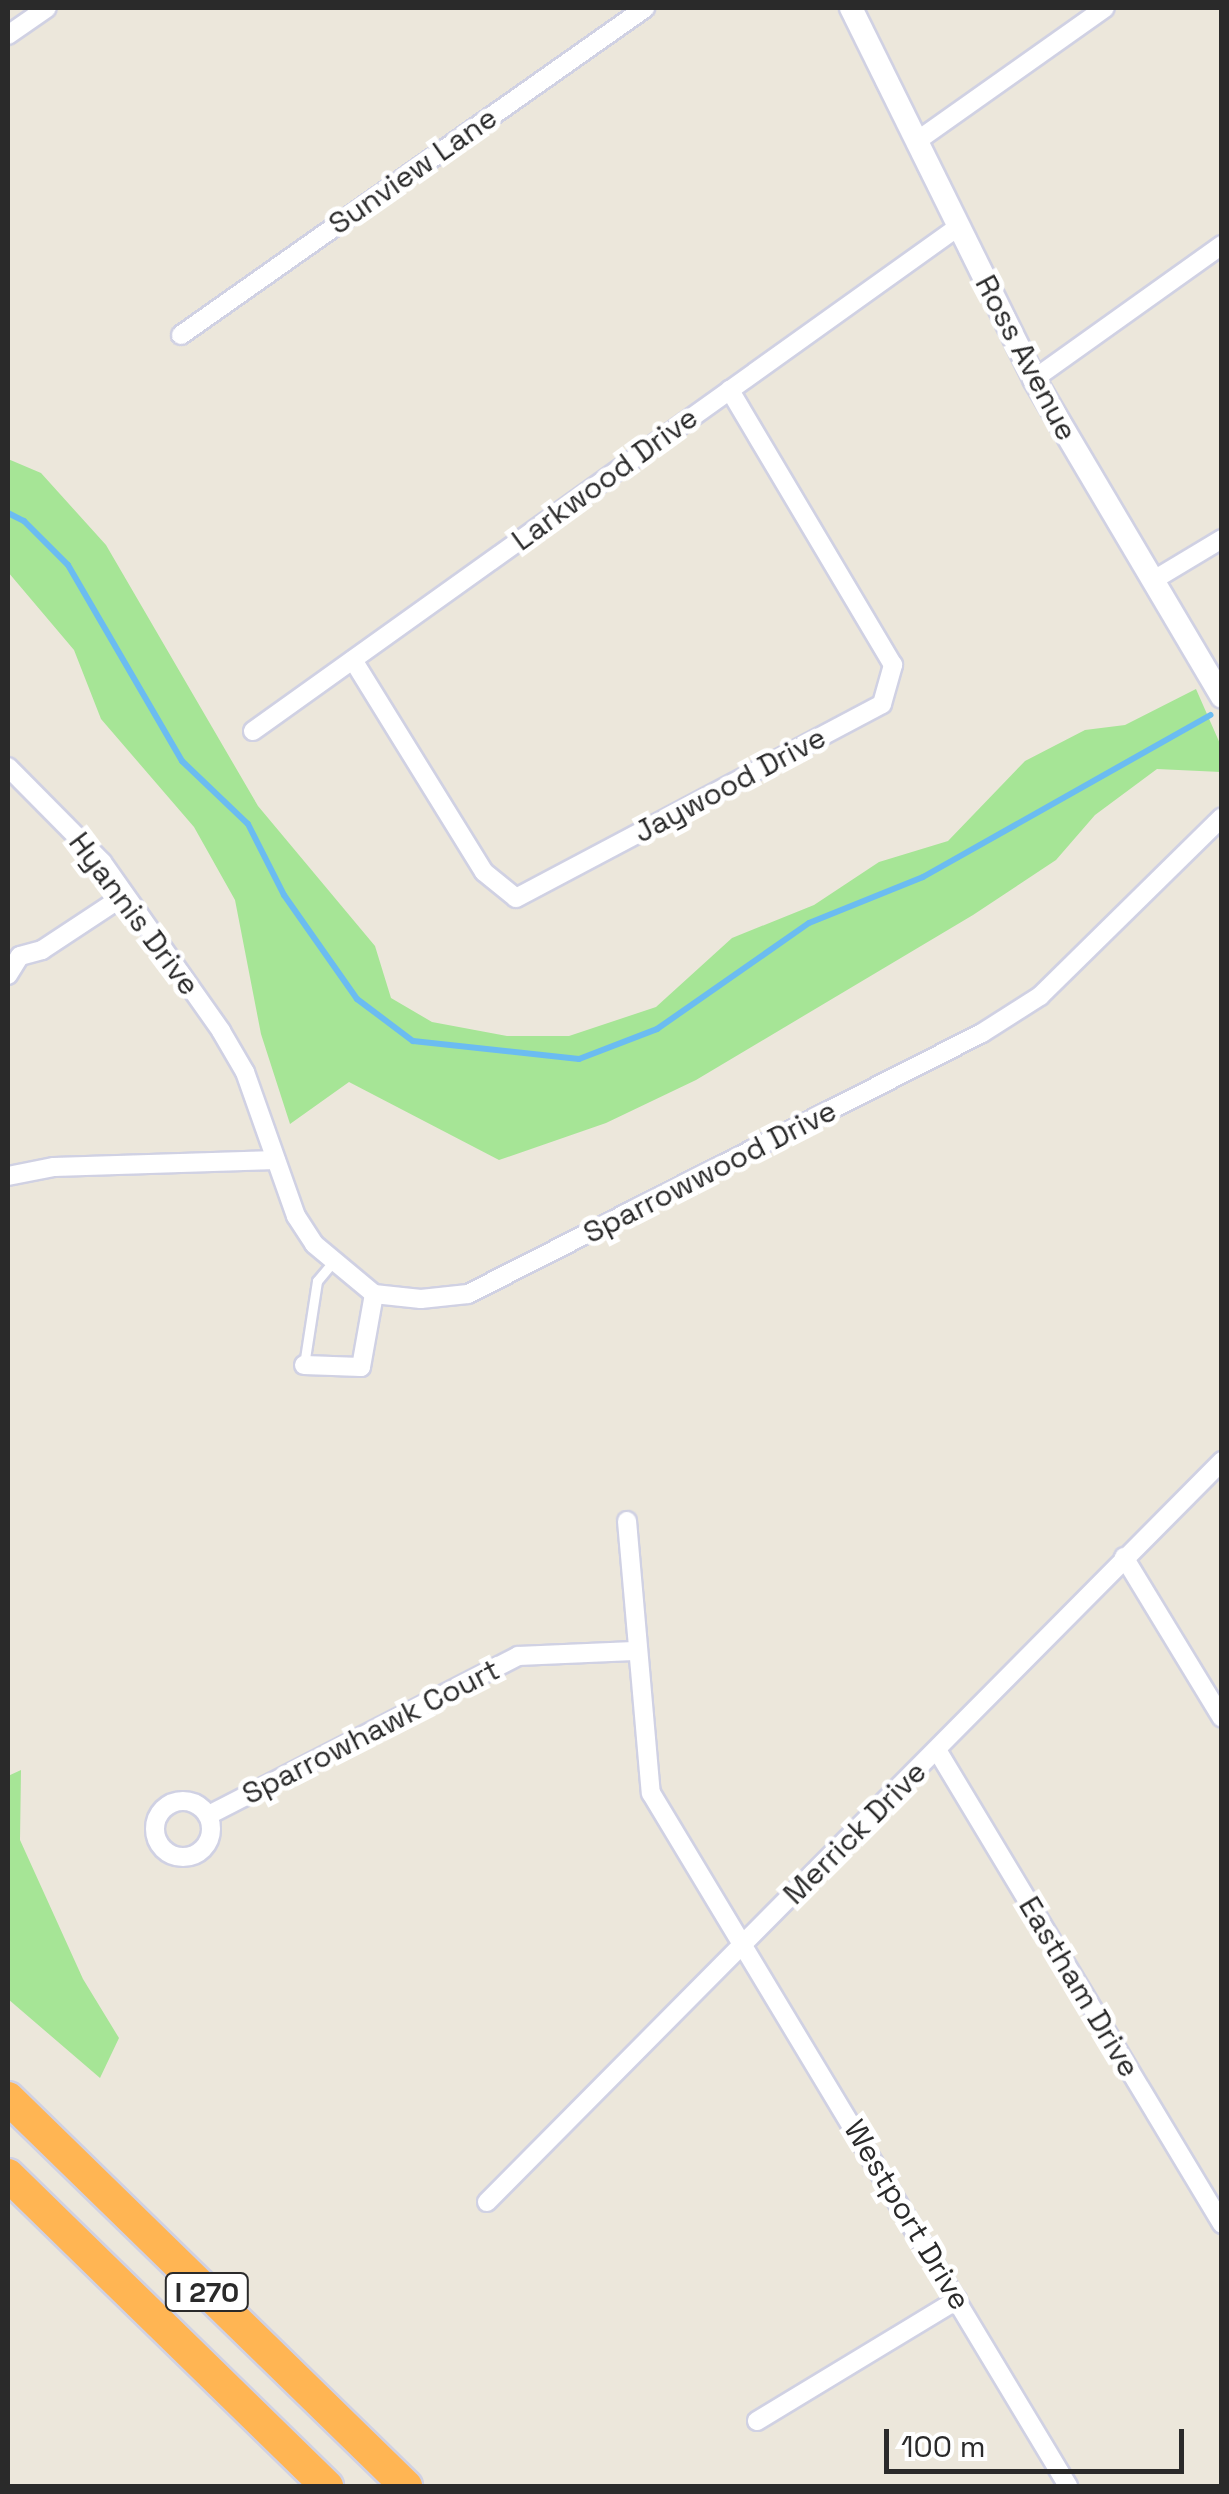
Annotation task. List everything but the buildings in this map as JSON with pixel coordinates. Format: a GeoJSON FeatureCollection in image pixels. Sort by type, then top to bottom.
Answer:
{"type":"FeatureCollection","features":[{"type":"Feature","properties":{"kind":"highway","name":"I 270"},"geometry":{"type":"LineString","coordinates":[[8,2098],[406,2486]]}},
{"type":"Feature","properties":{"kind":"highway","name":"I 270"},"geometry":{"type":"LineString","coordinates":[[8,2175],[326,2486]]}},
{"type":"Feature","properties":{"kind":"street"},"geometry":{"type":"LineString","coordinates":[[8,33],[47,8]]}},
{"type":"Feature","properties":{"kind":"street","name":"Sunview Lane"},"geometry":{"type":"LineString","coordinates":[[180,335],[644,8]]}},
{"type":"Feature","properties":{"kind":"street","name":"Ross Avenue"},"geometry":{"type":"LineString","coordinates":[[851,8],[1034,379],[1222,698]]}},
{"type":"Feature","properties":{"kind":"street"},"geometry":{"type":"LineString","coordinates":[[917,141],[1104,8]]}},
{"type":"Feature","properties":{"kind":"street","name":"Larkwood Drive"},"geometry":{"type":"LineString","coordinates":[[253,731],[958,227]]}},
{"type":"Feature","properties":{"kind":"street"},"geometry":{"type":"LineString","coordinates":[[1034,379],[1222,246]]}},
{"type":"Feature","properties":{"kind":"street","name":"Jaywood Drive"},"geometry":{"type":"LineString","coordinates":[[353,660],[484,872],[516,898],[882,704],[893,665],[730,390]]}},
{"type":"Feature","properties":{"kind":"street"},"geometry":{"type":"LineString","coordinates":[[1152,581],[1222,539]]}},
{"type":"Feature","properties":{"kind":"street","name":"Hyannis Drive"},"geometry":{"type":"LineString","coordinates":[[8,768],[102,862],[246,1072],[276,1160]]}},
{"type":"Feature","properties":{"kind":"street","name":"Sparrowwood Drive"},"geometry":{"type":"LineString","coordinates":[[374,1294],[468,1294],[982,1034],[1040,996],[1222,816]]}},
{"type":"Feature","properties":{"kind":"street"},"geometry":{"type":"LineString","coordinates":[[8,974],[14,949],[42,950],[124,896]]}},
{"type":"Feature","properties":{"kind":"street"},"geometry":{"type":"LineString","coordinates":[[8,1176],[54,1167],[276,1160],[296,1216],[332,1263],[374,1294],[361,1367],[304,1365]]}},
{"type":"Feature","properties":{"kind":"street","name":"Merrick Drive"},"geometry":{"type":"LineString","coordinates":[[487,2202],[1222,1461]]}},
{"type":"Feature","properties":{"kind":"street"},"geometry":{"type":"LineString","coordinates":[[627,1521],[634,1651],[651,1793],[746,1943]]}},
{"type":"Feature","properties":{"kind":"street"},"geometry":{"type":"LineString","coordinates":[[1124,1557],[1222,1718]]}},
{"type":"Feature","properties":{"kind":"street","name":"Sparrowhawk Court"},"geometry":{"type":"LineString","coordinates":[[208,1816],[518,1656],[634,1651]]}},
{"type":"Feature","properties":{"kind":"street","name":"Eastham Drive"},"geometry":{"type":"LineString","coordinates":[[937,1750],[1222,2224]]}},
{"type":"Feature","properties":{"kind":"street","name":"Westport Drive"},"geometry":{"type":"LineString","coordinates":[[746,1943],[1068,2486]]}},
{"type":"Feature","properties":{"kind":"street"},"geometry":{"type":"LineString","coordinates":[[757,2422],[958,2300]]}},
{"type":"Feature","properties":{"kind":"lane"},"geometry":{"type":"LineString","coordinates":[[304,1365],[317,1281],[332,1263]]}},
{"type":"Feature","properties":{"kind":"green space"},"geometry":{"type":"Polygon","coordinates":[[[8,459],[41,473],[106,545],[258,806],[375,946],[391,998],[432,1022],[507,1036],[569,1036],[656,1007],[732,938],[814,905],[879,862],[948,841],[1025,761],[1085,730],[1125,725],[1196,689],[1221,746],[1221,772],[1157,769],[1095,815],[1056,860],[973,915],[696,1080],[606,1123],[499,1160],[349,1082],[290,1124],[261,1034],[235,900],[194,827],[101,719],[74,650],[8,572],[8,459]]]}},
{"type":"Feature","properties":{"kind":"green space"},"geometry":{"type":"Polygon","coordinates":[[[21,1770],[20,1840],[83,1979],[119,2038],[100,2078],[8,1999],[8,1776],[21,1770]]]}},
{"type":"Feature","properties":{"kind":"waterway"},"geometry":{"type":"LineString","coordinates":[[8,513],[24,521],[68,565],[182,761],[248,824],[284,895],[357,999],[413,1041],[579,1059],[657,1029],[809,923],[923,877],[1211,715]]}}]}
